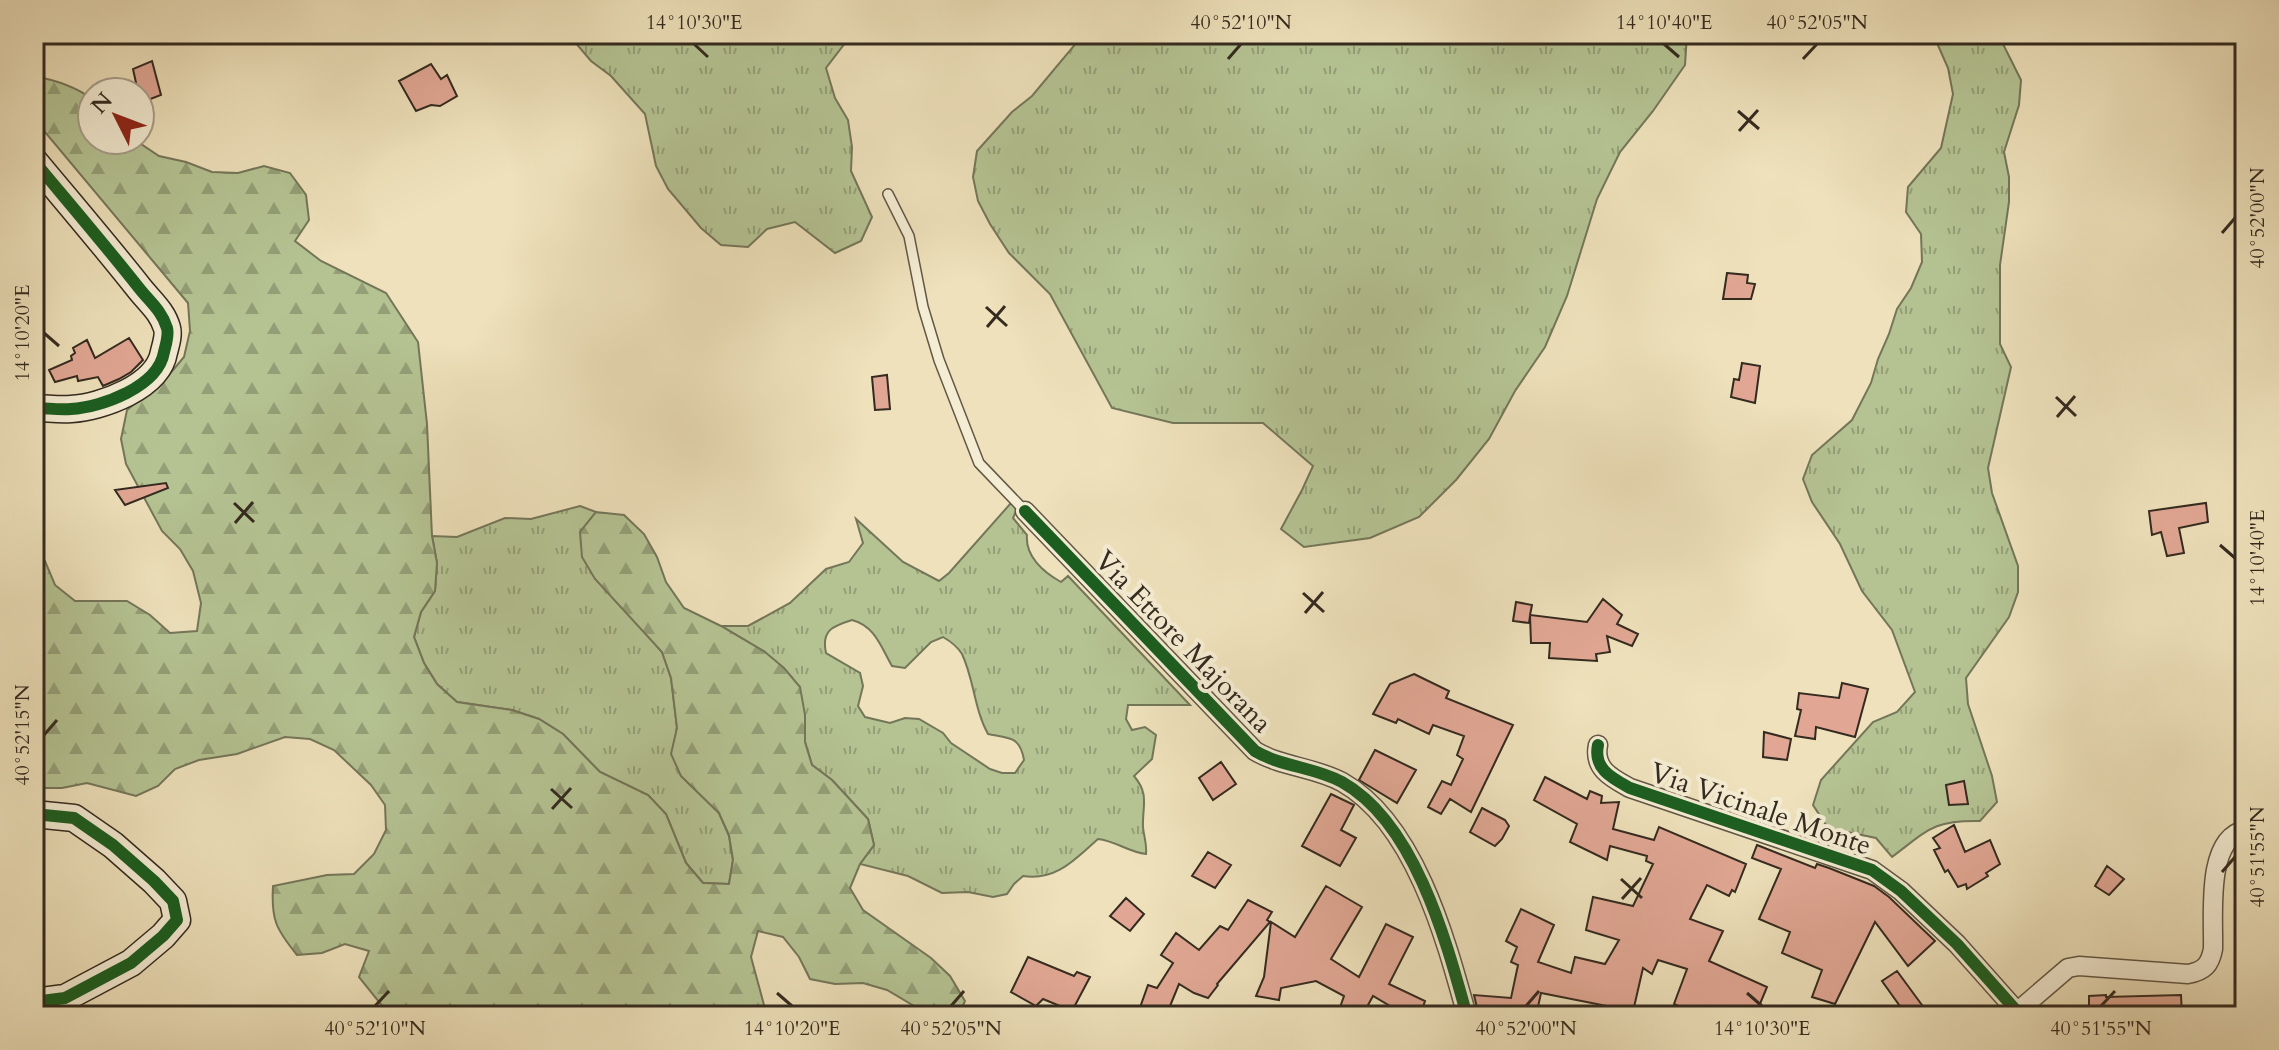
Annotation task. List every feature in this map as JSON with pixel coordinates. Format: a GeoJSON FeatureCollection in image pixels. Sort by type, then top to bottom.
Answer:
{"type":"FeatureCollection","features":[{"type":"Feature","properties":{"kind":"street"},"geometry":{"type":"LineString","coordinates":[[34,161],[158,308],[168,331],[163,359],[151,376],[131,391],[99,404],[70,409],[34,408]]}},
{"type":"Feature","properties":{"kind":"street","name":"Via Ettore Majorana"},"geometry":{"type":"LineString","coordinates":[[1025,511],[1255,751],[1283,764],[1340,781],[1374,807],[1407,852],[1422,879],[1453,965],[1467,1016]]}},
{"type":"Feature","properties":{"kind":"street","name":"Via Vicinale Monte"},"geometry":{"type":"LineString","coordinates":[[1598,745],[1596,755],[1601,768],[1630,788],[1872,870],[1901,891],[1957,944],[2019,1014]]}},
{"type":"Feature","properties":{"kind":"street"},"geometry":{"type":"LineString","coordinates":[[34,814],[74,818],[113,845],[173,901],[177,920],[131,963],[65,998],[34,1002]]}},
{"type":"Feature","properties":{"kind":"street"},"geometry":{"type":"LineString","coordinates":[[2019,1014],[2068,968],[2079,966],[2188,974],[2206,967],[2213,949],[2216,864],[2227,840],[2245,830]]}},
{"type":"Feature","properties":{"kind":"lane"},"geometry":{"type":"LineString","coordinates":[[888,194],[909,236],[923,307],[939,360],[979,463],[1025,511]]}},
{"type":"Feature","properties":{"kind":"green space"},"geometry":{"type":"Polygon","coordinates":[[[568,34],[852,34],[826,68],[835,98],[848,120],[852,147],[851,171],[872,217],[861,241],[835,253],[795,222],[767,229],[748,247],[721,245],[701,228],[668,189],[656,166],[645,114],[568,34]]]}},
{"type":"Feature","properties":{"kind":"green space"},"geometry":{"type":"Polygon","coordinates":[[[1074,34],[1687,34],[1685,65],[1620,152],[1597,199],[1567,296],[1545,347],[1515,391],[1489,439],[1456,480],[1419,517],[1370,538],[1304,547],[1281,529],[1313,466],[1263,423],[1173,423],[1112,408],[1050,294],[1009,253],[978,201],[973,177],[977,151],[1012,112],[1032,96],[1078,41],[1074,34]]]}},
{"type":"Feature","properties":{"kind":"green space"},"geometry":{"type":"Polygon","coordinates":[[[1933,34],[1998,34],[2021,80],[2019,105],[2004,152],[2009,177],[2009,202],[2000,265],[2000,344],[2011,367],[1988,468],[1992,493],[2018,566],[2018,592],[2009,617],[1966,678],[1968,704],[1992,776],[1997,802],[1980,821],[1951,822],[1932,828],[1892,857],[1876,838],[1828,828],[1813,805],[1821,780],[1873,722],[1897,712],[1915,692],[1892,630],[1862,591],[1840,544],[1812,502],[1803,479],[1812,455],[1852,420],[1871,383],[1897,309],[1911,288],[1922,262],[1921,234],[1906,212],[1908,187],[1941,148],[1953,94],[1948,68],[1933,34]]]}},
{"type":"Feature","properties":{"kind":"green space"},"geometry":{"type":"Polygon","coordinates":[[[34,76],[76,89],[76,156],[156,154],[212,172],[238,173],[264,166],[290,173],[306,195],[309,220],[295,241],[321,261],[386,293],[418,342],[427,424],[432,536],[437,563],[435,591],[421,612],[414,637],[424,663],[437,684],[457,702],[512,710],[539,719],[563,734],[600,772],[648,795],[666,814],[686,863],[703,883],[729,884],[733,860],[729,835],[719,813],[681,776],[671,754],[677,728],[671,678],[662,652],[595,579],[582,557],[580,532],[596,512],[624,515],[644,534],[666,582],[684,608],[765,652],[800,687],[805,715],[805,742],[812,765],[832,780],[868,819],[874,845],[860,864],[850,888],[863,910],[931,958],[950,976],[965,1001],[958,1016],[931,1016],[887,990],[863,983],[835,984],[810,979],[799,957],[783,937],[758,931],[751,957],[767,1016],[385,1016],[387,1012],[359,977],[369,951],[345,944],[322,953],[297,955],[284,938],[274,916],[273,886],[327,875],[354,874],[374,854],[386,830],[385,805],[371,785],[334,750],[310,739],[285,737],[237,754],[199,760],[175,769],[158,786],[136,796],[87,783],[62,788],[34,788],[34,552],[45,561],[55,585],[75,601],[127,601],[150,615],[170,633],[197,631],[201,603],[193,571],[180,549],[162,531],[126,464],[121,439],[127,410],[168,376],[184,357],[190,331],[188,303],[34,119],[34,76]]]}},
{"type":"Feature","properties":{"kind":"green space"},"geometry":{"type":"Polygon","coordinates":[[[1011,503],[1017,509],[1013,518],[1027,535],[1029,550],[1036,563],[1061,582],[1068,576],[1190,705],[1128,705],[1126,719],[1132,730],[1145,727],[1156,735],[1152,759],[1134,776],[1144,795],[1146,854],[1098,839],[1056,872],[1035,877],[1023,876],[1007,894],[993,897],[968,892],[942,893],[908,876],[860,864],[874,845],[868,819],[832,780],[812,765],[805,742],[805,715],[765,652],[721,626],[748,626],[790,603],[826,569],[849,562],[863,543],[856,519],[903,562],[939,581],[1011,503]],[[852,620],[834,627],[827,634],[825,645],[826,653],[860,673],[863,686],[858,706],[865,717],[890,723],[905,718],[919,719],[990,769],[1015,773],[1024,760],[1020,746],[1002,736],[988,734],[966,664],[956,646],[943,637],[931,642],[905,668],[892,666],[876,638],[852,620]]]}},
{"type":"Feature","properties":{"kind":"green space"},"geometry":{"type":"Polygon","coordinates":[[[580,506],[596,512],[580,532],[662,652],[671,678],[677,728],[672,754],[681,776],[719,813],[729,836],[733,860],[729,884],[703,883],[686,863],[666,814],[648,795],[600,772],[563,734],[539,719],[512,710],[457,702],[437,684],[424,663],[414,637],[421,612],[435,591],[437,563],[432,536],[457,537],[505,518],[531,519],[580,506]]]}},
{"type":"Feature","properties":{"kind":"building"},"geometry":{"type":"Polygon","coordinates":[[[152,61],[156,76],[135,76],[133,69],[152,61]]]}},
{"type":"Feature","properties":{"kind":"building"},"geometry":{"type":"Polygon","coordinates":[[[431,64],[441,79],[447,75],[457,96],[440,106],[431,105],[416,111],[399,81],[431,64]]]}},
{"type":"Feature","properties":{"kind":"building"},"geometry":{"type":"Polygon","coordinates":[[[156,76],[161,95],[156,97],[156,76]]]}},
{"type":"Feature","properties":{"kind":"building"},"geometry":{"type":"Polygon","coordinates":[[[1727,273],[1748,275],[1747,283],[1755,284],[1751,299],[1723,299],[1727,273]]]}},
{"type":"Feature","properties":{"kind":"building"},"geometry":{"type":"Polygon","coordinates":[[[129,338],[143,360],[131,372],[103,386],[98,377],[78,381],[77,376],[55,382],[49,370],[72,360],[71,356],[75,353],[73,348],[87,340],[95,358],[129,338]]]}},
{"type":"Feature","properties":{"kind":"building"},"geometry":{"type":"Polygon","coordinates":[[[1742,363],[1760,366],[1755,403],[1731,397],[1734,379],[1739,380],[1742,363]]]}},
{"type":"Feature","properties":{"kind":"building"},"geometry":{"type":"Polygon","coordinates":[[[887,375],[890,409],[875,410],[872,377],[887,375]]]}},
{"type":"Feature","properties":{"kind":"building"},"geometry":{"type":"Polygon","coordinates":[[[166,483],[168,488],[125,505],[115,490],[166,483]]]}},
{"type":"Feature","properties":{"kind":"building"},"geometry":{"type":"Polygon","coordinates":[[[2206,503],[2208,522],[2179,528],[2184,553],[2167,556],[2161,532],[2152,535],[2149,511],[2206,503]]]}},
{"type":"Feature","properties":{"kind":"building"},"geometry":{"type":"Polygon","coordinates":[[[1603,599],[1622,615],[1617,624],[1638,634],[1632,646],[1607,636],[1610,652],[1596,654],[1597,661],[1549,658],[1550,643],[1531,643],[1530,616],[1529,623],[1513,621],[1516,602],[1532,605],[1530,615],[1587,622],[1603,599]]]}},
{"type":"Feature","properties":{"kind":"building"},"geometry":{"type":"Polygon","coordinates":[[[1414,674],[1449,691],[1446,698],[1513,725],[1471,812],[1450,799],[1441,814],[1428,807],[1442,781],[1451,785],[1463,759],[1457,755],[1464,736],[1433,725],[1429,734],[1398,719],[1396,723],[1373,714],[1390,684],[1414,674]]]}},
{"type":"Feature","properties":{"kind":"building"},"geometry":{"type":"Polygon","coordinates":[[[1842,683],[1868,689],[1855,737],[1816,727],[1815,739],[1795,736],[1801,710],[1797,709],[1799,693],[1839,698],[1842,683]]]}},
{"type":"Feature","properties":{"kind":"building"},"geometry":{"type":"Polygon","coordinates":[[[1764,732],[1791,739],[1787,760],[1763,757],[1764,732]]]}},
{"type":"Feature","properties":{"kind":"building"},"geometry":{"type":"Polygon","coordinates":[[[1375,750],[1416,770],[1397,803],[1359,780],[1375,750]]]}},
{"type":"Feature","properties":{"kind":"building"},"geometry":{"type":"Polygon","coordinates":[[[1221,762],[1236,784],[1213,800],[1199,778],[1221,762]]]}},
{"type":"Feature","properties":{"kind":"building"},"geometry":{"type":"Polygon","coordinates":[[[1545,777],[1587,799],[1590,791],[1602,796],[1601,803],[1619,802],[1613,829],[1654,840],[1659,827],[1746,864],[1735,892],[1732,890],[1729,896],[1707,885],[1690,919],[1723,931],[1709,961],[1767,987],[1755,1016],[1699,1016],[1674,1004],[1687,969],[1658,960],[1652,974],[1643,968],[1632,1016],[1606,1014],[1607,1006],[1541,993],[1536,1016],[1479,1016],[1474,995],[1511,998],[1518,965],[1511,962],[1517,947],[1506,941],[1521,909],[1554,925],[1538,962],[1571,973],[1575,957],[1605,964],[1619,940],[1586,930],[1593,897],[1633,906],[1653,864],[1646,861],[1647,856],[1610,846],[1607,860],[1570,842],[1577,824],[1534,800],[1545,777]]]}},
{"type":"Feature","properties":{"kind":"building"},"geometry":{"type":"Polygon","coordinates":[[[1964,781],[1968,804],[1949,805],[1946,785],[1964,781]]]}},
{"type":"Feature","properties":{"kind":"building"},"geometry":{"type":"Polygon","coordinates":[[[1331,794],[1354,805],[1341,830],[1356,838],[1340,866],[1302,846],[1331,794]]]}},
{"type":"Feature","properties":{"kind":"building"},"geometry":{"type":"Polygon","coordinates":[[[1482,808],[1505,820],[1509,826],[1495,846],[1470,832],[1482,808]]]}},
{"type":"Feature","properties":{"kind":"building"},"geometry":{"type":"Polygon","coordinates":[[[1954,825],[1965,852],[1990,840],[2000,864],[1967,889],[1966,884],[1958,887],[1948,870],[1945,872],[1934,850],[1940,848],[1933,838],[1954,825]]]}},
{"type":"Feature","properties":{"kind":"building"},"geometry":{"type":"Polygon","coordinates":[[[1757,845],[1815,868],[1817,864],[1874,886],[1935,941],[1908,966],[1875,922],[1835,1004],[1812,997],[1822,970],[1782,953],[1790,932],[1759,919],[1781,869],[1752,858],[1757,845]]]}},
{"type":"Feature","properties":{"kind":"building"},"geometry":{"type":"Polygon","coordinates":[[[1208,852],[1231,865],[1215,888],[1192,876],[1208,852]]]}},
{"type":"Feature","properties":{"kind":"building"},"geometry":{"type":"Polygon","coordinates":[[[2107,866],[2124,879],[2109,895],[2095,886],[2107,866]]]}},
{"type":"Feature","properties":{"kind":"building"},"geometry":{"type":"Polygon","coordinates":[[[1326,886],[1362,907],[1331,959],[1359,977],[1386,924],[1413,937],[1389,984],[1425,1001],[1420,1016],[1407,1016],[1373,996],[1362,1016],[1337,1016],[1344,996],[1316,981],[1281,988],[1279,1000],[1256,996],[1264,977],[1271,922],[1295,937],[1326,886]]]}},
{"type":"Feature","properties":{"kind":"building"},"geometry":{"type":"Polygon","coordinates":[[[1126,898],[1144,914],[1130,931],[1110,916],[1126,898]]]}},
{"type":"Feature","properties":{"kind":"building"},"geometry":{"type":"Polygon","coordinates":[[[1248,900],[1272,912],[1267,920],[1270,922],[1208,998],[1179,984],[1166,1016],[1137,1016],[1148,985],[1157,988],[1173,963],[1161,955],[1176,933],[1199,950],[1220,926],[1228,930],[1248,900]]]}},
{"type":"Feature","properties":{"kind":"building"},"geometry":{"type":"Polygon","coordinates":[[[1028,957],[1074,976],[1077,972],[1090,977],[1072,1011],[1043,999],[1036,1006],[1011,992],[1028,957]]]}},
{"type":"Feature","properties":{"kind":"building"},"geometry":{"type":"Polygon","coordinates":[[[1897,971],[1930,1016],[1907,1016],[1882,981],[1897,971]]]}},
{"type":"Feature","properties":{"kind":"building"},"geometry":{"type":"Polygon","coordinates":[[[2181,995],[2182,1016],[2089,1016],[2089,996],[2181,995]]]}},
{"type":"Feature","properties":{"kind":"cycle path"},"geometry":{"type":"LineString","coordinates":[[34,161],[155,307],[165,322],[168,334],[160,364],[140,385],[127,393],[84,407],[34,408]]}},
{"type":"Feature","properties":{"kind":"cycle path"},"geometry":{"type":"LineString","coordinates":[[1025,511],[1255,751],[1342,782],[1367,801],[1389,825],[1424,886],[1449,953],[1467,1016]]}},
{"type":"Feature","properties":{"kind":"cycle path"},"geometry":{"type":"LineString","coordinates":[[1598,745],[1601,767],[1630,788],[1872,870],[1901,891],[1957,944],[2021,1016]]}},
{"type":"Feature","properties":{"kind":"cycle path"},"geometry":{"type":"LineString","coordinates":[[34,814],[74,818],[113,845],[173,901],[177,920],[131,963],[65,998],[34,1002]]}}]}
